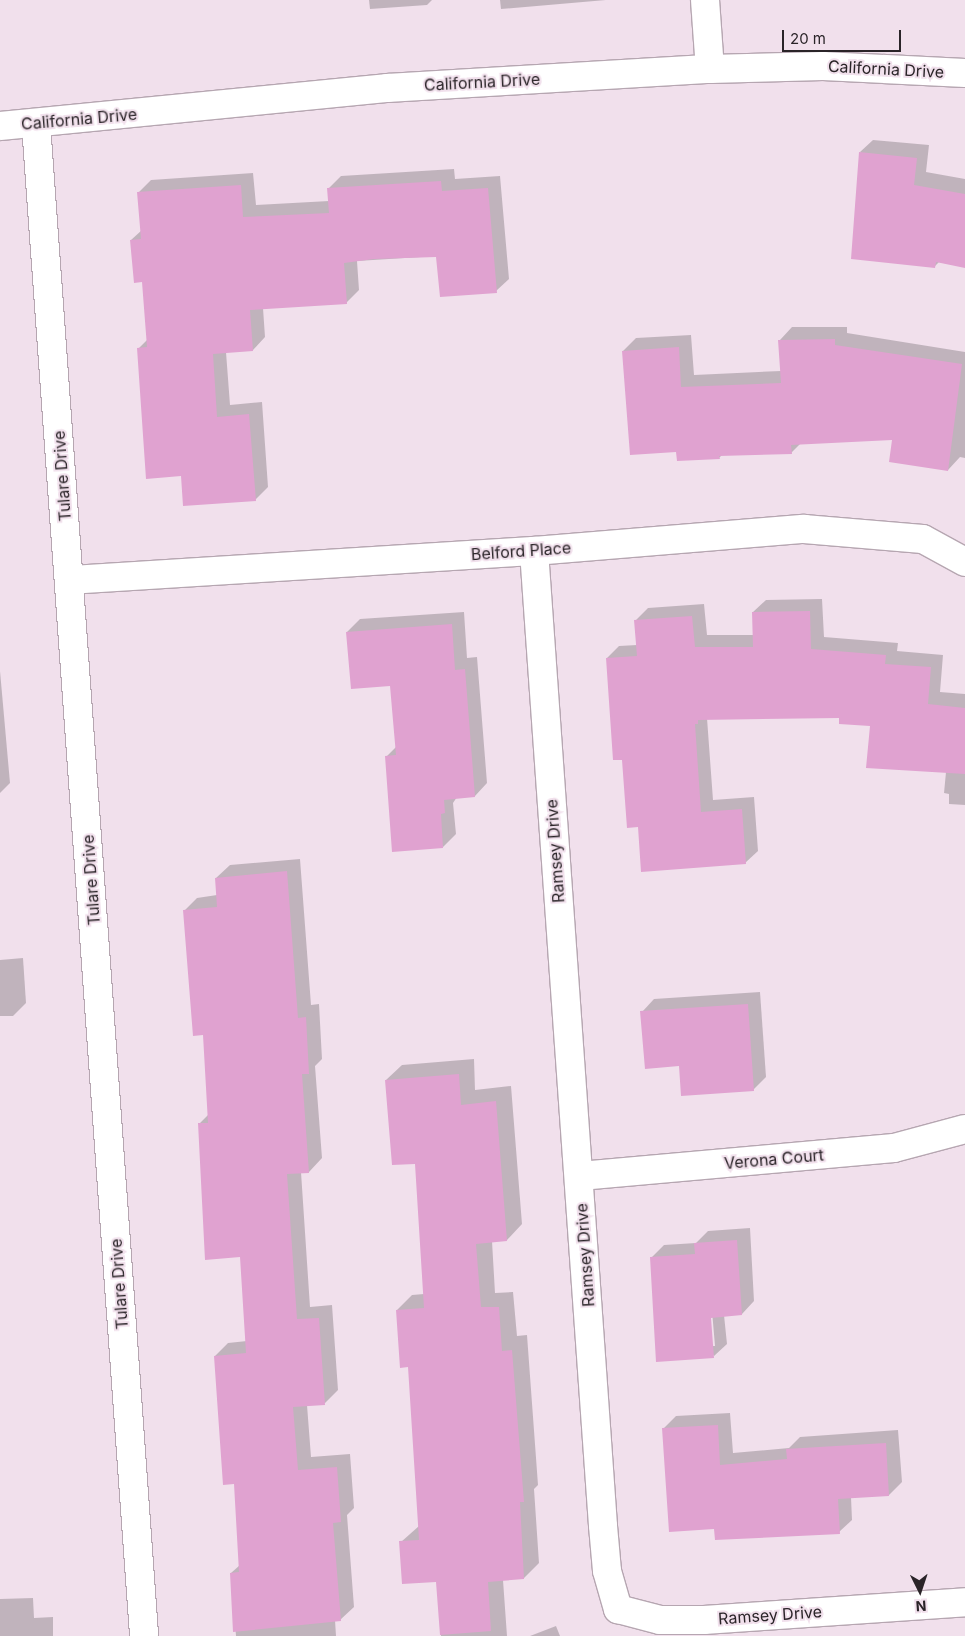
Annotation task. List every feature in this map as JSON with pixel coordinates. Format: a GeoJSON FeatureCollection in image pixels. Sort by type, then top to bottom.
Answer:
{"type":"FeatureCollection","features":[{"type":"Feature","properties":{"kind":"street"},"geometry":{"type":"LineString","coordinates":[[705,0],[710,69]]}},
{"type":"Feature","properties":{"kind":"street","name":"California Drive"},"geometry":{"type":"LineString","coordinates":[[0,126],[36,124],[387,88],[710,69],[823,66],[965,73]]}},
{"type":"Feature","properties":{"kind":"street","name":"Tulare Drive"},"geometry":{"type":"LineString","coordinates":[[36,124],[144,1636]]}},
{"type":"Feature","properties":{"kind":"street","name":"Belford Place"},"geometry":{"type":"LineString","coordinates":[[70,580],[534,551],[804,529],[923,539],[965,562]]}},
{"type":"Feature","properties":{"kind":"street","name":"Ramsey Drive"},"geometry":{"type":"LineString","coordinates":[[534,551],[607,1571],[618,1609],[660,1620],[704,1620],[965,1602]]}},
{"type":"Feature","properties":{"kind":"street","name":"Verona Court"},"geometry":{"type":"LineString","coordinates":[[580,1176],[894,1148],[965,1129]]}},
{"type":"Feature","properties":{"kind":"building"},"geometry":{"type":"Polygon","coordinates":[[[859,152],[917,158],[914,185],[965,194],[965,268],[936,262],[935,268],[851,259],[859,152]]]}},
{"type":"Feature","properties":{"kind":"building"},"geometry":{"type":"Polygon","coordinates":[[[441,181],[442,191],[488,188],[497,293],[440,297],[436,257],[374,259],[344,263],[347,304],[250,310],[253,351],[213,354],[217,417],[249,414],[256,501],[183,506],[181,476],[146,479],[137,348],[147,347],[142,282],[134,283],[130,240],[141,239],[137,192],[241,185],[243,217],[329,213],[327,188],[441,181]]]}},
{"type":"Feature","properties":{"kind":"building"},"geometry":{"type":"Polygon","coordinates":[[[835,339],[835,345],[962,364],[948,471],[889,462],[892,440],[791,445],[792,454],[719,456],[720,459],[677,461],[676,452],[630,455],[622,351],[679,347],[681,387],[781,383],[778,340],[835,339]]]}},
{"type":"Feature","properties":{"kind":"building"},"geometry":{"type":"Polygon","coordinates":[[[810,611],[811,649],[886,655],[885,664],[931,667],[928,704],[965,708],[965,774],[866,768],[870,726],[839,724],[839,718],[698,720],[698,724],[695,724],[701,812],[742,809],[746,864],[641,872],[638,827],[627,828],[622,760],[613,760],[606,658],[637,656],[634,620],[692,616],[695,647],[753,647],[752,612],[810,611]]]}},
{"type":"Feature","properties":{"kind":"building"},"geometry":{"type":"Polygon","coordinates":[[[452,624],[455,670],[465,669],[475,797],[444,800],[445,813],[441,814],[443,848],[392,852],[385,756],[396,755],[390,686],[351,689],[346,632],[452,624]]]}},
{"type":"Feature","properties":{"kind":"building"},"geometry":{"type":"Polygon","coordinates":[[[287,871],[298,1018],[306,1017],[309,1074],[302,1074],[309,1173],[287,1174],[297,1319],[319,1318],[325,1405],[293,1407],[298,1470],[337,1467],[341,1522],[333,1523],[341,1621],[233,1632],[230,1573],[239,1572],[234,1484],[223,1485],[214,1356],[246,1353],[240,1257],[205,1260],[198,1123],[208,1123],[203,1035],[193,1036],[183,910],[217,907],[215,878],[287,871]]]}},
{"type":"Feature","properties":{"kind":"building"},"geometry":{"type":"Polygon","coordinates":[[[748,1004],[754,1091],[681,1096],[679,1066],[645,1069],[640,1011],[748,1004]]]}},
{"type":"Feature","properties":{"kind":"building"},"geometry":{"type":"Polygon","coordinates":[[[459,1074],[461,1105],[496,1101],[507,1241],[476,1244],[481,1307],[499,1307],[502,1351],[512,1350],[524,1502],[520,1502],[524,1579],[488,1582],[491,1631],[440,1635],[436,1582],[402,1584],[399,1541],[419,1540],[408,1367],[400,1368],[396,1310],[424,1308],[415,1164],[392,1165],[385,1080],[459,1074]]]}},
{"type":"Feature","properties":{"kind":"building"},"geometry":{"type":"Polygon","coordinates":[[[737,1240],[742,1315],[711,1318],[714,1358],[656,1362],[650,1257],[695,1254],[694,1243],[737,1240]]]}},
{"type":"Feature","properties":{"kind":"building"},"geometry":{"type":"Polygon","coordinates":[[[718,1425],[720,1465],[787,1459],[786,1449],[886,1443],[889,1496],[838,1499],[840,1534],[715,1540],[714,1529],[669,1532],[662,1428],[718,1425]]]}}]}
